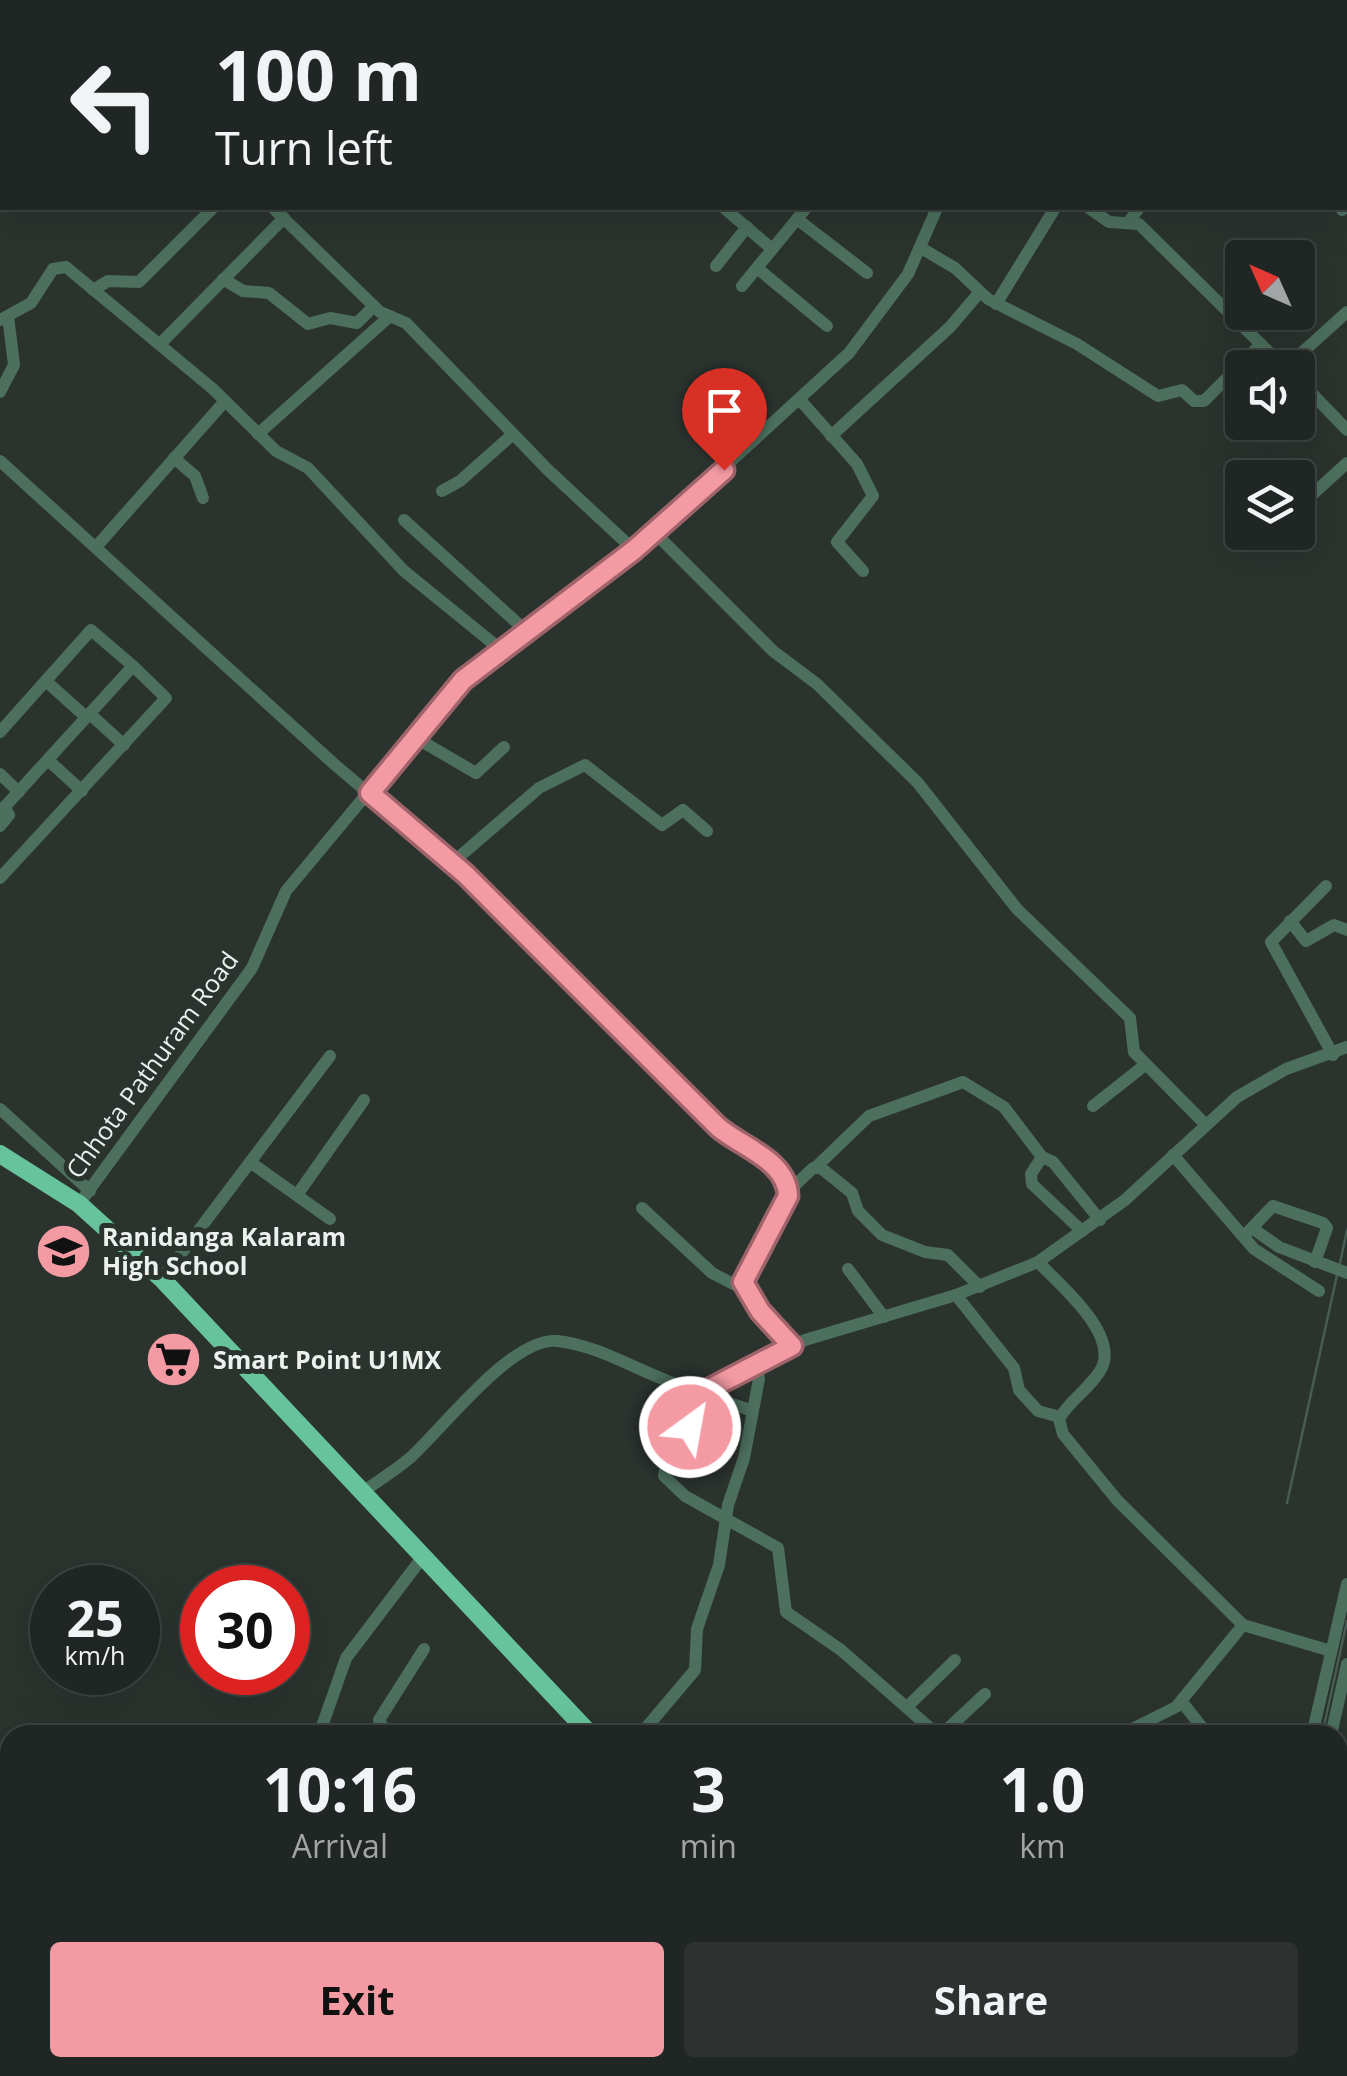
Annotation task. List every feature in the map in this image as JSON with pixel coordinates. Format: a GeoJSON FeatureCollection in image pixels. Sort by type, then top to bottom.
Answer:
{"type":"FeatureCollection","features":[{"type":"Feature","properties":{"kind":"highway"},"geometry":{"type":"LineString","coordinates":[[0,1154],[85,1197],[581,1725]]}},
{"type":"Feature","properties":{"kind":"street"},"geometry":{"type":"LineString","coordinates":[[93,290],[108,281],[133,283],[145,278],[211,210]]}},
{"type":"Feature","properties":{"kind":"street"},"geometry":{"type":"LineString","coordinates":[[726,210],[772,249]]}},
{"type":"Feature","properties":{"kind":"street","name":"Chhota Pathuram Road"},"geometry":{"type":"LineString","coordinates":[[85,1197],[252,968],[286,891],[463,680],[500,648],[634,550],[800,400],[870,330],[922,248],[936,210]]}},
{"type":"Feature","properties":{"kind":"street"},"geometry":{"type":"LineString","coordinates":[[996,304],[1054,210]]}},
{"type":"Feature","properties":{"kind":"street"},"geometry":{"type":"LineString","coordinates":[[1093,210],[1109,222],[1130,220],[1138,210]]}},
{"type":"Feature","properties":{"kind":"street"},"geometry":{"type":"LineString","coordinates":[[160,344],[224,280],[278,213],[374,306],[406,323],[513,434],[634,550]]}},
{"type":"Feature","properties":{"kind":"street"},"geometry":{"type":"LineString","coordinates":[[742,286],[801,213],[867,273]]}},
{"type":"Feature","properties":{"kind":"street"},"geometry":{"type":"LineString","coordinates":[[1130,220],[1285,368],[1347,312]]}},
{"type":"Feature","properties":{"kind":"street"},"geometry":{"type":"LineString","coordinates":[[716,266],[746,227]]}},
{"type":"Feature","properties":{"kind":"street"},"geometry":{"type":"LineString","coordinates":[[922,248],[955,268],[996,304],[1077,344],[1164,398],[1182,390],[1194,401],[1204,400],[1261,344]]}},
{"type":"Feature","properties":{"kind":"street"},"geometry":{"type":"LineString","coordinates":[[0,392],[14,366],[4,318],[40,294],[59,266],[160,344],[283,457],[308,468],[404,571],[500,648]]}},
{"type":"Feature","properties":{"kind":"street"},"geometry":{"type":"LineString","coordinates":[[757,268],[826,326]]}},
{"type":"Feature","properties":{"kind":"street"},"geometry":{"type":"LineString","coordinates":[[224,280],[243,291],[269,293],[308,324],[336,318],[357,323],[374,306]]}},
{"type":"Feature","properties":{"kind":"street"},"geometry":{"type":"LineString","coordinates":[[831,436],[950,327],[980,293]]}},
{"type":"Feature","properties":{"kind":"street"},"geometry":{"type":"LineString","coordinates":[[258,434],[390,316]]}},
{"type":"Feature","properties":{"kind":"street"},"geometry":{"type":"LineString","coordinates":[[1315,395],[1345,422]]}},
{"type":"Feature","properties":{"kind":"street"},"geometry":{"type":"LineString","coordinates":[[800,400],[857,464],[872,496],[837,542],[863,571]]}},
{"type":"Feature","properties":{"kind":"street"},"geometry":{"type":"LineString","coordinates":[[96,548],[225,401]]}},
{"type":"Feature","properties":{"kind":"street"},"geometry":{"type":"LineString","coordinates":[[442,491],[460,482],[513,434]]}},
{"type":"Feature","properties":{"kind":"street"},"geometry":{"type":"LineString","coordinates":[[174,458],[195,476],[204,498]]}},
{"type":"Feature","properties":{"kind":"street"},"geometry":{"type":"LineString","coordinates":[[0,461],[452,862],[718,1127],[766,1159],[789,1191]]}},
{"type":"Feature","properties":{"kind":"street"},"geometry":{"type":"LineString","coordinates":[[1315,492],[1347,463]]}},
{"type":"Feature","properties":{"kind":"street"},"geometry":{"type":"LineString","coordinates":[[404,520],[526,631]]}},
{"type":"Feature","properties":{"kind":"street"},"geometry":{"type":"LineString","coordinates":[[654,532],[773,651],[816,684],[926,792],[1018,910],[1130,1018],[1135,1030],[1131,1046],[1206,1125]]}},
{"type":"Feature","properties":{"kind":"street"},"geometry":{"type":"LineString","coordinates":[[0,732],[91,630],[166,700],[0,878]]}},
{"type":"Feature","properties":{"kind":"street"},"geometry":{"type":"LineString","coordinates":[[0,826],[9,815],[2,810],[133,666]]}},
{"type":"Feature","properties":{"kind":"street"},"geometry":{"type":"LineString","coordinates":[[47,682],[124,745]]}},
{"type":"Feature","properties":{"kind":"street"},"geometry":{"type":"LineString","coordinates":[[416,738],[476,773],[504,747]]}},
{"type":"Feature","properties":{"kind":"street"},"geometry":{"type":"LineString","coordinates":[[48,760],[82,791]]}},
{"type":"Feature","properties":{"kind":"street"},"geometry":{"type":"LineString","coordinates":[[452,862],[539,788],[585,766],[658,823],[666,824],[683,810],[707,830]]}},
{"type":"Feature","properties":{"kind":"street"},"geometry":{"type":"LineString","coordinates":[[0,774],[19,792]]}},
{"type":"Feature","properties":{"kind":"street"},"geometry":{"type":"LineString","coordinates":[[1326,886],[1271,942],[1333,1055]]}},
{"type":"Feature","properties":{"kind":"street"},"geometry":{"type":"LineString","coordinates":[[1290,920],[1306,941],[1334,925],[1347,930]]}},
{"type":"Feature","properties":{"kind":"street"},"geometry":{"type":"LineString","coordinates":[[927,1725],[832,1643],[786,1612],[778,1548],[685,1496],[663,1471],[709,1392],[792,1346],[980,1287],[1038,1262],[1100,1220],[1206,1125],[1262,1081],[1347,1047]]}},
{"type":"Feature","properties":{"kind":"street"},"geometry":{"type":"LineString","coordinates":[[162,1279],[330,1056]]}},
{"type":"Feature","properties":{"kind":"street"},"geometry":{"type":"LineString","coordinates":[[1093,1106],[1145,1065]]}},
{"type":"Feature","properties":{"kind":"street"},"geometry":{"type":"LineString","coordinates":[[745,1290],[744,1274],[789,1191],[869,1116],[960,1082],[1004,1106],[1042,1157],[1053,1162],[1100,1220]]}},
{"type":"Feature","properties":{"kind":"street"},"geometry":{"type":"LineString","coordinates":[[297,1195],[364,1100]]}},
{"type":"Feature","properties":{"kind":"street"},"geometry":{"type":"LineString","coordinates":[[0,1110],[85,1197]]}},
{"type":"Feature","properties":{"kind":"street"},"geometry":{"type":"LineString","coordinates":[[1173,1156],[1248,1232],[1268,1259],[1320,1292]]}},
{"type":"Feature","properties":{"kind":"street"},"geometry":{"type":"LineString","coordinates":[[1042,1157],[1030,1174],[1032,1184],[1082,1231]]}},
{"type":"Feature","properties":{"kind":"street"},"geometry":{"type":"LineString","coordinates":[[250,1162],[330,1219]]}},
{"type":"Feature","properties":{"kind":"street"},"geometry":{"type":"LineString","coordinates":[[817,1166],[852,1194],[858,1210],[882,1235],[925,1252],[948,1255],[980,1287]]}},
{"type":"Feature","properties":{"kind":"street"},"geometry":{"type":"LineString","coordinates":[[1248,1232],[1273,1206],[1323,1223],[1327,1228],[1315,1262]]}},
{"type":"Feature","properties":{"kind":"street"},"geometry":{"type":"LineString","coordinates":[[642,1208],[712,1273],[745,1290],[792,1346]]}},
{"type":"Feature","properties":{"kind":"street"},"geometry":{"type":"LineString","coordinates":[[1248,1232],[1340,1271]]}},
{"type":"Feature","properties":{"kind":"street"},"geometry":{"type":"LineString","coordinates":[[1038,1262],[1098,1328],[1104,1342],[1100,1371],[1060,1417]]}},
{"type":"Feature","properties":{"kind":"street"},"geometry":{"type":"LineString","coordinates":[[848,1269],[884,1317]]}},
{"type":"Feature","properties":{"kind":"street"},"geometry":{"type":"LineString","coordinates":[[956,1295],[1014,1368],[1019,1390],[1038,1411],[1060,1417]]}},
{"type":"Feature","properties":{"kind":"street"},"geometry":{"type":"LineString","coordinates":[[361,1492],[408,1460],[528,1346],[543,1341],[576,1345],[750,1410]]}},
{"type":"Feature","properties":{"kind":"street"},"geometry":{"type":"LineString","coordinates":[[648,1725],[695,1670],[696,1629],[719,1566],[725,1520],[744,1458],[750,1410],[759,1380],[757,1366]]}},
{"type":"Feature","properties":{"kind":"street"},"geometry":{"type":"LineString","coordinates":[[1060,1417],[1064,1434],[1108,1489],[1243,1625],[1332,1651]]}},
{"type":"Feature","properties":{"kind":"street"},"geometry":{"type":"LineString","coordinates":[[323,1725],[346,1658],[422,1558]]}},
{"type":"Feature","properties":{"kind":"street"},"geometry":{"type":"LineString","coordinates":[[1314,1725],[1347,1584]]}},
{"type":"Feature","properties":{"kind":"street"},"geometry":{"type":"LineString","coordinates":[[1139,1725],[1182,1702],[1243,1625]]}},
{"type":"Feature","properties":{"kind":"street"},"geometry":{"type":"LineString","coordinates":[[382,1725],[379,1720],[424,1649]]}},
{"type":"Feature","properties":{"kind":"street"},"geometry":{"type":"LineString","coordinates":[[907,1708],[955,1660]]}},
{"type":"Feature","properties":{"kind":"street"},"geometry":{"type":"LineString","coordinates":[[1333,1725],[1347,1664]]}},
{"type":"Feature","properties":{"kind":"street"},"geometry":{"type":"LineString","coordinates":[[950,1725],[985,1694]]}},
{"type":"Feature","properties":{"kind":"street"},"geometry":{"type":"LineString","coordinates":[[1182,1702],[1200,1725]]}},
{"type":"Feature","properties":{"kind":"waterway"},"geometry":{"type":"LineString","coordinates":[[1340,1263],[1347,1230]]}},
{"type":"Feature","properties":{"kind":"waterway"},"geometry":{"type":"LineString","coordinates":[[1287,1503],[1337,1275]]}},
{"type":"Feature","properties":{"kind":"waterway"},"geometry":{"type":"LineString","coordinates":[[1324,1725],[1347,1621]]}},
{"type":"Feature","properties":{"kind":"place","name":"Ranidanga Kalaram High School"},"geometry":{"type":"Point","coordinates":[63,1251]}},
{"type":"Feature","properties":{"kind":"place","name":"Smart Point U1MX"},"geometry":{"type":"Point","coordinates":[174,1360]}},
{"type":"Feature","properties":{"kind":"route"},"geometry":{"type":"LineString","coordinates":[[690,1427],[709,1389],[792,1346],[760,1311],[743,1282],[788,1196],[787,1184],[758,1152],[718,1127],[465,874],[370,793],[463,680],[500,648],[634,550],[724,470]]}}]}
